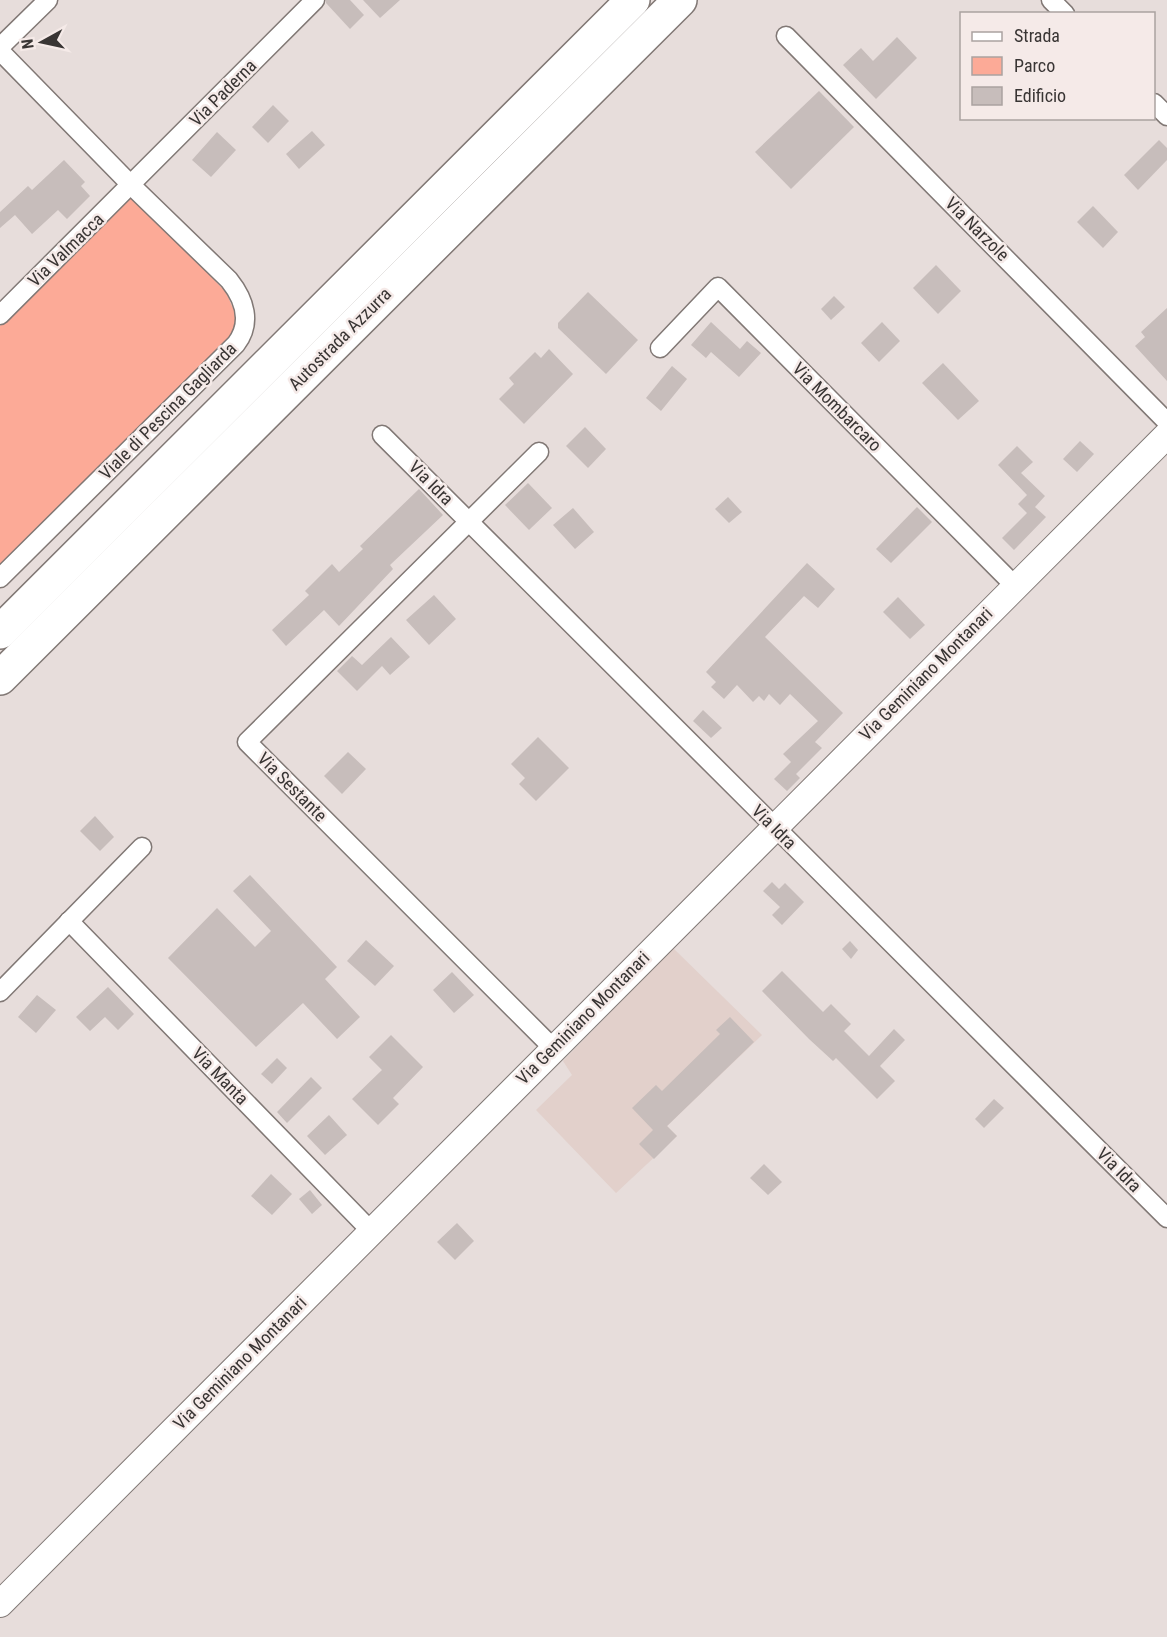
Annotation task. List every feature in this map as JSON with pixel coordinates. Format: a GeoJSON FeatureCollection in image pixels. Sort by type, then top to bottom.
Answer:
{"type":"FeatureCollection","features":[{"type":"Feature","properties":{"kind":"highway","name":"Autostrada Azzurra"},"geometry":{"type":"LineString","coordinates":[[0,632],[633,0]]}},
{"type":"Feature","properties":{"kind":"highway","name":"Autostrada Azzurra"},"geometry":{"type":"LineString","coordinates":[[0,678],[680,0]]}},
{"type":"Feature","properties":{"kind":"street"},"geometry":{"type":"LineString","coordinates":[[0,47],[48,0]]}},
{"type":"Feature","properties":{"kind":"street","name":"Via Paderna"},"geometry":{"type":"LineString","coordinates":[[132,186],[315,0]]}},
{"type":"Feature","properties":{"kind":"street"},"geometry":{"type":"LineString","coordinates":[[1051,0],[1063,12]]}},
{"type":"Feature","properties":{"kind":"street","name":"Via Narzole"},"geometry":{"type":"LineString","coordinates":[[786,36],[1167,422]]}},
{"type":"Feature","properties":{"kind":"street","name":"Viale di Pescina Gagliarda"},"geometry":{"type":"LineString","coordinates":[[0,51],[237,289],[244,307],[243,331],[236,344],[0,578]]}},
{"type":"Feature","properties":{"kind":"street"},"geometry":{"type":"LineString","coordinates":[[1155,103],[1167,116]]}},
{"type":"Feature","properties":{"kind":"street","name":"Via Valmacca"},"geometry":{"type":"LineString","coordinates":[[0,315],[132,186]]}},
{"type":"Feature","properties":{"kind":"street","name":"Via Mombarcaro"},"geometry":{"type":"LineString","coordinates":[[660,348],[718,287],[1015,586]]}},
{"type":"Feature","properties":{"kind":"street","name":"Via Idra"},"geometry":{"type":"LineString","coordinates":[[382,435],[1167,1218]]}},
{"type":"Feature","properties":{"kind":"street","name":"Via Geminiano Montanari"},"geometry":{"type":"LineString","coordinates":[[0,1604],[1167,435]]}},
{"type":"Feature","properties":{"kind":"street","name":"Via Sestante"},"geometry":{"type":"LineString","coordinates":[[539,452],[471,523],[247,742],[553,1048]]}},
{"type":"Feature","properties":{"kind":"street"},"geometry":{"type":"LineString","coordinates":[[0,992],[142,847]]}},
{"type":"Feature","properties":{"kind":"street","name":"Via Manta"},"geometry":{"type":"LineString","coordinates":[[69,921],[371,1231]]}},
{"type":"Feature","properties":{"kind":"shaded area"},"geometry":{"type":"Polygon","coordinates":[[[673,948],[762,1035],[667,1126],[677,1136],[616,1193],[536,1110],[572,1075],[563,1061],[673,948]]]}},
{"type":"Feature","properties":{"kind":"green space"},"geometry":{"type":"Polygon","coordinates":[[[131,195],[226,292],[235,313],[235,333],[0,567],[0,326],[131,195]]]}},
{"type":"Feature","properties":{"kind":"building"},"geometry":{"type":"Polygon","coordinates":[[[326,0],[350,0],[364,15],[350,29],[326,3],[326,0]]]}},
{"type":"Feature","properties":{"kind":"building"},"geometry":{"type":"Polygon","coordinates":[[[363,0],[400,0],[380,18],[363,0]]]}},
{"type":"Feature","properties":{"kind":"building"},"geometry":{"type":"Polygon","coordinates":[[[897,37],[917,58],[876,99],[843,65],[861,48],[873,61],[897,37]]]}},
{"type":"Feature","properties":{"kind":"building"},"geometry":{"type":"Polygon","coordinates":[[[819,91],[854,127],[791,189],[755,152],[819,91]]]}},
{"type":"Feature","properties":{"kind":"building"},"geometry":{"type":"Polygon","coordinates":[[[273,105],[289,121],[268,143],[252,127],[273,105]]]}},
{"type":"Feature","properties":{"kind":"building"},"geometry":{"type":"Polygon","coordinates":[[[312,131],[325,145],[299,169],[286,154],[312,131]]]}},
{"type":"Feature","properties":{"kind":"building"},"geometry":{"type":"Polygon","coordinates":[[[217,132],[236,150],[211,177],[192,160],[217,132]]]}},
{"type":"Feature","properties":{"kind":"building"},"geometry":{"type":"Polygon","coordinates":[[[1159,140],[1167,148],[1167,160],[1138,190],[1124,175],[1159,140]]]}},
{"type":"Feature","properties":{"kind":"building"},"geometry":{"type":"Polygon","coordinates":[[[64,160],[85,182],[81,186],[90,196],[67,219],[58,210],[32,234],[15,215],[0,228],[0,212],[28,186],[32,190],[64,160]]]}},
{"type":"Feature","properties":{"kind":"building"},"geometry":{"type":"Polygon","coordinates":[[[1093,206],[1118,232],[1103,248],[1077,222],[1093,206]]]}},
{"type":"Feature","properties":{"kind":"building"},"geometry":{"type":"Polygon","coordinates":[[[936,265],[961,291],[938,314],[913,288],[936,265]]]}},
{"type":"Feature","properties":{"kind":"building"},"geometry":{"type":"Polygon","coordinates":[[[588,292],[638,340],[606,374],[558,328],[558,323],[588,292]]]}},
{"type":"Feature","properties":{"kind":"building"},"geometry":{"type":"Polygon","coordinates":[[[834,296],[845,307],[831,320],[821,309],[834,296]]]}},
{"type":"Feature","properties":{"kind":"building"},"geometry":{"type":"Polygon","coordinates":[[[1167,308],[1167,381],[1135,346],[1145,337],[1141,332],[1167,308]]]}},
{"type":"Feature","properties":{"kind":"building"},"geometry":{"type":"Polygon","coordinates":[[[711,322],[740,349],[747,341],[761,353],[739,377],[711,352],[706,358],[691,345],[711,322]]]}},
{"type":"Feature","properties":{"kind":"building"},"geometry":{"type":"Polygon","coordinates":[[[882,322],[900,341],[879,362],[861,343],[882,322]]]}},
{"type":"Feature","properties":{"kind":"building"},"geometry":{"type":"Polygon","coordinates":[[[549,349],[573,374],[524,424],[499,399],[514,384],[509,378],[535,352],[541,358],[549,349]]]}},
{"type":"Feature","properties":{"kind":"building"},"geometry":{"type":"Polygon","coordinates":[[[943,363],[979,401],[958,420],[922,383],[943,363]]]}},
{"type":"Feature","properties":{"kind":"building"},"geometry":{"type":"Polygon","coordinates":[[[672,366],[687,379],[661,411],[646,398],[672,366]]]}},
{"type":"Feature","properties":{"kind":"building"},"geometry":{"type":"Polygon","coordinates":[[[585,427],[606,449],[588,468],[566,446],[585,427]]]}},
{"type":"Feature","properties":{"kind":"building"},"geometry":{"type":"Polygon","coordinates":[[[1080,441],[1094,454],[1077,472],[1063,459],[1080,441]]]}},
{"type":"Feature","properties":{"kind":"building"},"geometry":{"type":"Polygon","coordinates":[[[1017,446],[1033,462],[1021,473],[1045,496],[1035,507],[1046,517],[1014,550],[1002,538],[1027,513],[1018,504],[1027,495],[998,465],[1017,446]]]}},
{"type":"Feature","properties":{"kind":"building"},"geometry":{"type":"Polygon","coordinates":[[[528,483],[552,508],[529,530],[505,505],[528,483]]]}},
{"type":"Feature","properties":{"kind":"building"},"geometry":{"type":"Polygon","coordinates":[[[419,489],[443,515],[390,565],[393,569],[339,626],[324,610],[286,646],[272,630],[309,595],[305,591],[332,564],[339,572],[363,549],[360,546],[419,489]]]}},
{"type":"Feature","properties":{"kind":"building"},"geometry":{"type":"Polygon","coordinates":[[[728,497],[742,512],[729,523],[715,509],[728,497]]]}},
{"type":"Feature","properties":{"kind":"building"},"geometry":{"type":"Polygon","coordinates":[[[917,507],[932,522],[891,563],[876,549],[917,507]]]}},
{"type":"Feature","properties":{"kind":"building"},"geometry":{"type":"Polygon","coordinates":[[[573,508],[594,532],[575,549],[553,525],[573,508]]]}},
{"type":"Feature","properties":{"kind":"building"},"geometry":{"type":"Polygon","coordinates":[[[807,563],[835,589],[818,608],[804,596],[765,637],[843,713],[815,742],[822,748],[796,774],[800,778],[787,791],[774,779],[791,762],[783,754],[818,721],[790,694],[780,705],[769,694],[764,701],[759,696],[753,702],[737,685],[724,699],[711,687],[716,682],[706,672],[807,563]]]}},
{"type":"Feature","properties":{"kind":"building"},"geometry":{"type":"Polygon","coordinates":[[[434,595],[456,619],[429,645],[406,620],[434,595]]]}},
{"type":"Feature","properties":{"kind":"building"},"geometry":{"type":"Polygon","coordinates":[[[898,597],[925,625],[910,639],[883,612],[898,597]]]}},
{"type":"Feature","properties":{"kind":"building"},"geometry":{"type":"Polygon","coordinates":[[[391,637],[410,657],[390,675],[382,666],[357,691],[337,671],[352,656],[362,665],[391,637]]]}},
{"type":"Feature","properties":{"kind":"building"},"geometry":{"type":"Polygon","coordinates":[[[703,710],[722,728],[711,738],[693,721],[703,710]]]}},
{"type":"Feature","properties":{"kind":"building"},"geometry":{"type":"Polygon","coordinates":[[[538,737],[569,768],[536,801],[519,784],[525,778],[511,764],[538,737]]]}},
{"type":"Feature","properties":{"kind":"building"},"geometry":{"type":"Polygon","coordinates":[[[348,752],[366,769],[342,794],[324,776],[348,752]]]}},
{"type":"Feature","properties":{"kind":"building"},"geometry":{"type":"Polygon","coordinates":[[[95,816],[114,837],[100,851],[80,831],[95,816]]]}},
{"type":"Feature","properties":{"kind":"building"},"geometry":{"type":"Polygon","coordinates":[[[250,875],[337,967],[325,979],[360,1017],[337,1039],[303,1003],[256,1047],[168,958],[217,908],[255,947],[271,931],[233,891],[250,875]]]}},
{"type":"Feature","properties":{"kind":"building"},"geometry":{"type":"Polygon","coordinates":[[[772,882],[779,889],[785,883],[804,902],[782,925],[772,915],[780,907],[763,891],[772,882]]]}},
{"type":"Feature","properties":{"kind":"building"},"geometry":{"type":"Polygon","coordinates":[[[366,940],[394,966],[375,986],[347,961],[366,940]]]}},
{"type":"Feature","properties":{"kind":"building"},"geometry":{"type":"Polygon","coordinates":[[[850,941],[858,950],[851,959],[842,949],[850,941]]]}},
{"type":"Feature","properties":{"kind":"building"},"geometry":{"type":"Polygon","coordinates":[[[782,971],[823,1012],[831,1004],[851,1024],[844,1031],[869,1056],[894,1029],[905,1040],[880,1066],[895,1081],[877,1099],[836,1058],[833,1061],[809,1039],[762,991],[782,971]]]}},
{"type":"Feature","properties":{"kind":"building"},"geometry":{"type":"Polygon","coordinates":[[[452,972],[474,995],[454,1013],[433,990],[452,972]]]}},
{"type":"Feature","properties":{"kind":"building"},"geometry":{"type":"Polygon","coordinates":[[[108,987],[134,1014],[118,1030],[105,1017],[90,1031],[76,1017],[108,987]]]}},
{"type":"Feature","properties":{"kind":"building"},"geometry":{"type":"Polygon","coordinates":[[[37,995],[56,1010],[36,1033],[18,1017],[37,995]]]}},
{"type":"Feature","properties":{"kind":"building"},"geometry":{"type":"Polygon","coordinates":[[[730,1017],[754,1042],[667,1126],[677,1136],[654,1159],[639,1144],[653,1130],[632,1108],[656,1085],[662,1091],[720,1034],[716,1030],[730,1017]]]}},
{"type":"Feature","properties":{"kind":"building"},"geometry":{"type":"Polygon","coordinates":[[[391,1035],[423,1067],[393,1098],[399,1104],[378,1125],[352,1099],[382,1070],[369,1057],[391,1035]]]}},
{"type":"Feature","properties":{"kind":"building"},"geometry":{"type":"Polygon","coordinates":[[[277,1058],[287,1068],[272,1084],[261,1074],[277,1058]]]}},
{"type":"Feature","properties":{"kind":"building"},"geometry":{"type":"Polygon","coordinates":[[[311,1077],[322,1088],[287,1123],[277,1112],[311,1077]]]}},
{"type":"Feature","properties":{"kind":"building"},"geometry":{"type":"Polygon","coordinates":[[[994,1099],[1004,1108],[984,1128],[975,1119],[994,1099]]]}},
{"type":"Feature","properties":{"kind":"building"},"geometry":{"type":"Polygon","coordinates":[[[329,1115],[347,1135],[325,1155],[307,1136],[329,1115]]]}},
{"type":"Feature","properties":{"kind":"building"},"geometry":{"type":"Polygon","coordinates":[[[764,1164],[782,1182],[768,1195],[750,1178],[764,1164]]]}},
{"type":"Feature","properties":{"kind":"building"},"geometry":{"type":"Polygon","coordinates":[[[271,1174],[292,1194],[272,1215],[251,1196],[271,1174]]]}},
{"type":"Feature","properties":{"kind":"building"},"geometry":{"type":"Polygon","coordinates":[[[310,1190],[322,1205],[312,1214],[299,1199],[310,1190]]]}},
{"type":"Feature","properties":{"kind":"building"},"geometry":{"type":"Polygon","coordinates":[[[457,1223],[474,1241],[455,1260],[437,1242],[457,1223]]]}}]}
